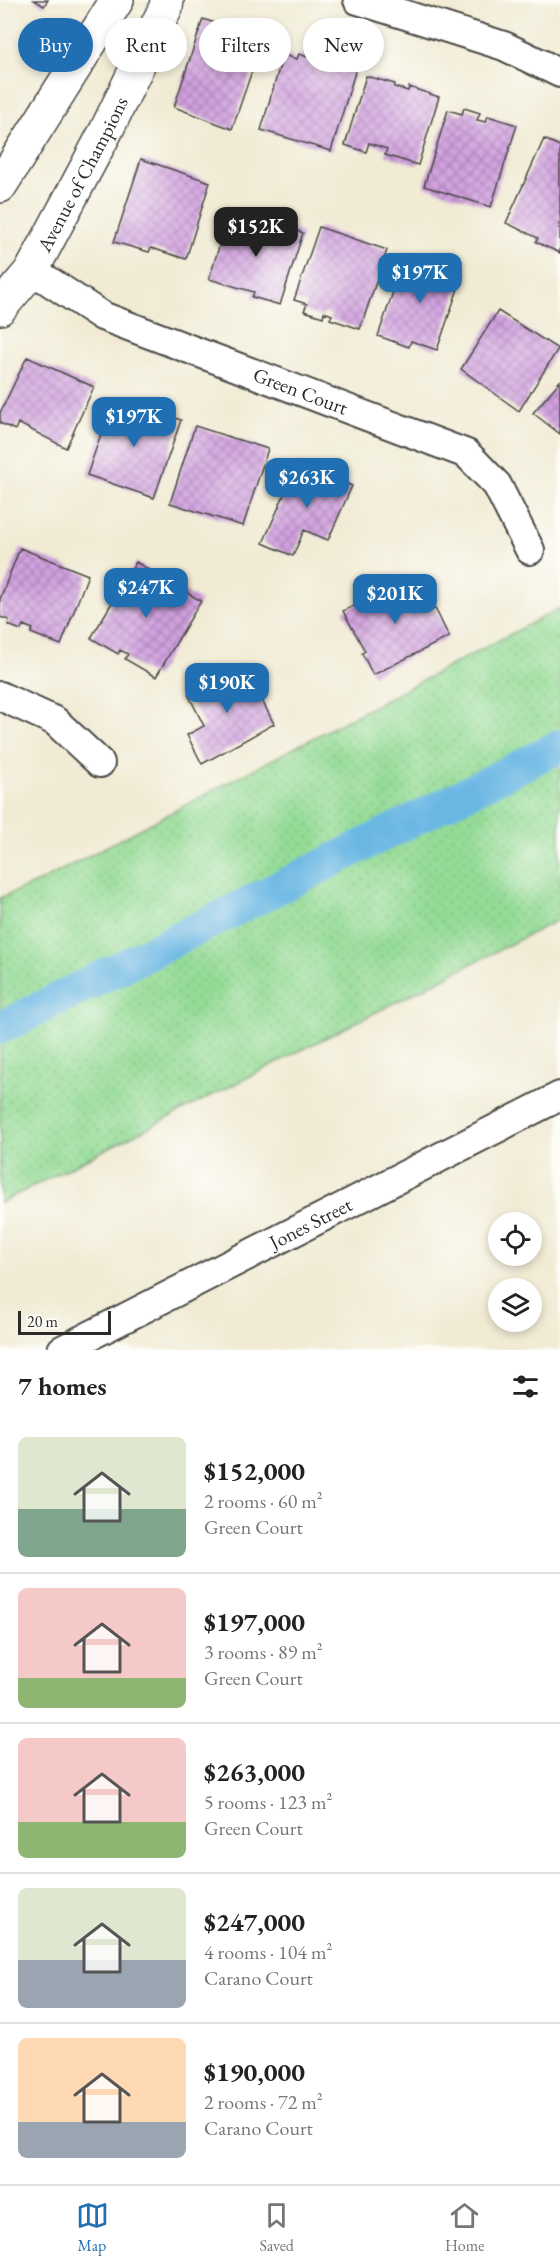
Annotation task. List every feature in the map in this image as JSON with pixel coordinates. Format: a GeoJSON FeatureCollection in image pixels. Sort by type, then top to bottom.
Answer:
{"type":"FeatureCollection","features":[{"type":"Feature","properties":{"kind":"street"},"geometry":{"type":"LineString","coordinates":[[0,186],[117,0]]}},
{"type":"Feature","properties":{"kind":"street","name":"Avenue of Champions"},"geometry":{"type":"LineString","coordinates":[[0,308],[32,270],[106,131],[166,7],[167,0]]}},
{"type":"Feature","properties":{"kind":"street"},"geometry":{"type":"LineString","coordinates":[[358,0],[504,46],[560,73]]}},
{"type":"Feature","properties":{"kind":"street","name":"Green Court"},"geometry":{"type":"LineString","coordinates":[[32,270],[102,316],[467,454],[497,485],[530,550]]}},
{"type":"Feature","properties":{"kind":"street"},"geometry":{"type":"LineString","coordinates":[[0,696],[55,721],[100,763]]}},
{"type":"Feature","properties":{"kind":"street","name":"Jones Street"},"geometry":{"type":"LineString","coordinates":[[62,1350],[560,1096]]}},
{"type":"Feature","properties":{"kind":"green space"},"geometry":{"type":"Polygon","coordinates":[[[560,608],[560,919],[0,1203],[0,898],[41,881],[560,608]]]}},
{"type":"Feature","properties":{"kind":"building"},"geometry":{"type":"Polygon","coordinates":[[[34,0],[48,0],[44,6],[34,0]]]}},
{"type":"Feature","properties":{"kind":"building"},"geometry":{"type":"Polygon","coordinates":[[[199,31],[199,72],[252,72],[232,129],[174,107],[199,31]]]}},
{"type":"Feature","properties":{"kind":"building"},"geometry":{"type":"Polygon","coordinates":[[[299,54],[303,55],[303,72],[355,72],[331,151],[261,130],[278,72],[291,72],[291,57],[297,59],[299,54]]]}},
{"type":"Feature","properties":{"kind":"building"},"geometry":{"type":"Polygon","coordinates":[[[366,76],[395,84],[394,87],[408,91],[409,87],[439,97],[418,165],[385,155],[387,149],[369,143],[366,152],[345,145],[366,76]]]}},
{"type":"Feature","properties":{"kind":"building"},"geometry":{"type":"Polygon","coordinates":[[[464,108],[480,113],[477,120],[486,122],[488,116],[517,125],[491,207],[424,186],[448,110],[462,114],[464,108]]]}},
{"type":"Feature","properties":{"kind":"building"},"geometry":{"type":"Polygon","coordinates":[[[544,139],[560,146],[560,253],[536,242],[538,238],[506,223],[544,139]]]}},
{"type":"Feature","properties":{"kind":"building"},"geometry":{"type":"Polygon","coordinates":[[[141,159],[210,182],[186,259],[151,248],[149,252],[114,242],[141,159]]]}},
{"type":"Feature","properties":{"kind":"building"},"geometry":{"type":"Polygon","coordinates":[[[229,215],[278,230],[280,225],[303,233],[280,305],[252,297],[254,292],[209,279],[229,215]]]}},
{"type":"Feature","properties":{"kind":"building"},"geometry":{"type":"Polygon","coordinates":[[[319,227],[387,250],[360,329],[330,319],[332,315],[324,312],[323,317],[304,311],[307,304],[294,300],[319,227]]]}},
{"type":"Feature","properties":{"kind":"building"},"geometry":{"type":"Polygon","coordinates":[[[406,254],[463,274],[437,350],[411,341],[409,347],[378,336],[406,254]]]}},
{"type":"Feature","properties":{"kind":"building"},"geometry":{"type":"Polygon","coordinates":[[[498,311],[558,349],[519,411],[461,369],[498,311]]]}},
{"type":"Feature","properties":{"kind":"building"},"geometry":{"type":"Polygon","coordinates":[[[27,357],[94,387],[66,448],[18,423],[15,430],[0,423],[0,413],[27,357]]]}},
{"type":"Feature","properties":{"kind":"building"},"geometry":{"type":"Polygon","coordinates":[[[560,381],[560,434],[533,413],[560,381]]]}},
{"type":"Feature","properties":{"kind":"building"},"geometry":{"type":"Polygon","coordinates":[[[125,401],[140,406],[139,412],[148,415],[150,409],[181,420],[154,498],[87,475],[112,402],[124,406],[125,401]]]}},
{"type":"Feature","properties":{"kind":"building"},"geometry":{"type":"Polygon","coordinates":[[[195,426],[268,449],[243,526],[170,503],[195,426]]]}},
{"type":"Feature","properties":{"kind":"building"},"geometry":{"type":"Polygon","coordinates":[[[298,463],[352,486],[328,540],[304,530],[293,556],[263,543],[298,463]]]}},
{"type":"Feature","properties":{"kind":"building"},"geometry":{"type":"Polygon","coordinates":[[[20,548],[88,575],[61,645],[31,633],[33,629],[23,625],[21,630],[8,625],[9,620],[0,617],[0,599],[20,548]]]}},
{"type":"Feature","properties":{"kind":"building"},"geometry":{"type":"Polygon","coordinates":[[[136,562],[201,601],[156,677],[125,659],[128,654],[120,650],[118,654],[91,638],[136,562]]]}},
{"type":"Feature","properties":{"kind":"building"},"geometry":{"type":"Polygon","coordinates":[[[412,577],[419,591],[424,588],[431,603],[426,606],[429,611],[435,608],[449,637],[373,675],[362,653],[365,651],[343,611],[412,577]]]}},
{"type":"Feature","properties":{"kind":"building"},"geometry":{"type":"Polygon","coordinates":[[[244,665],[274,724],[202,764],[187,735],[204,726],[188,694],[244,665]]]}},
{"type":"Feature","properties":{"kind":"waterway"},"geometry":{"type":"LineString","coordinates":[[0,1028],[560,746]]}}]}
